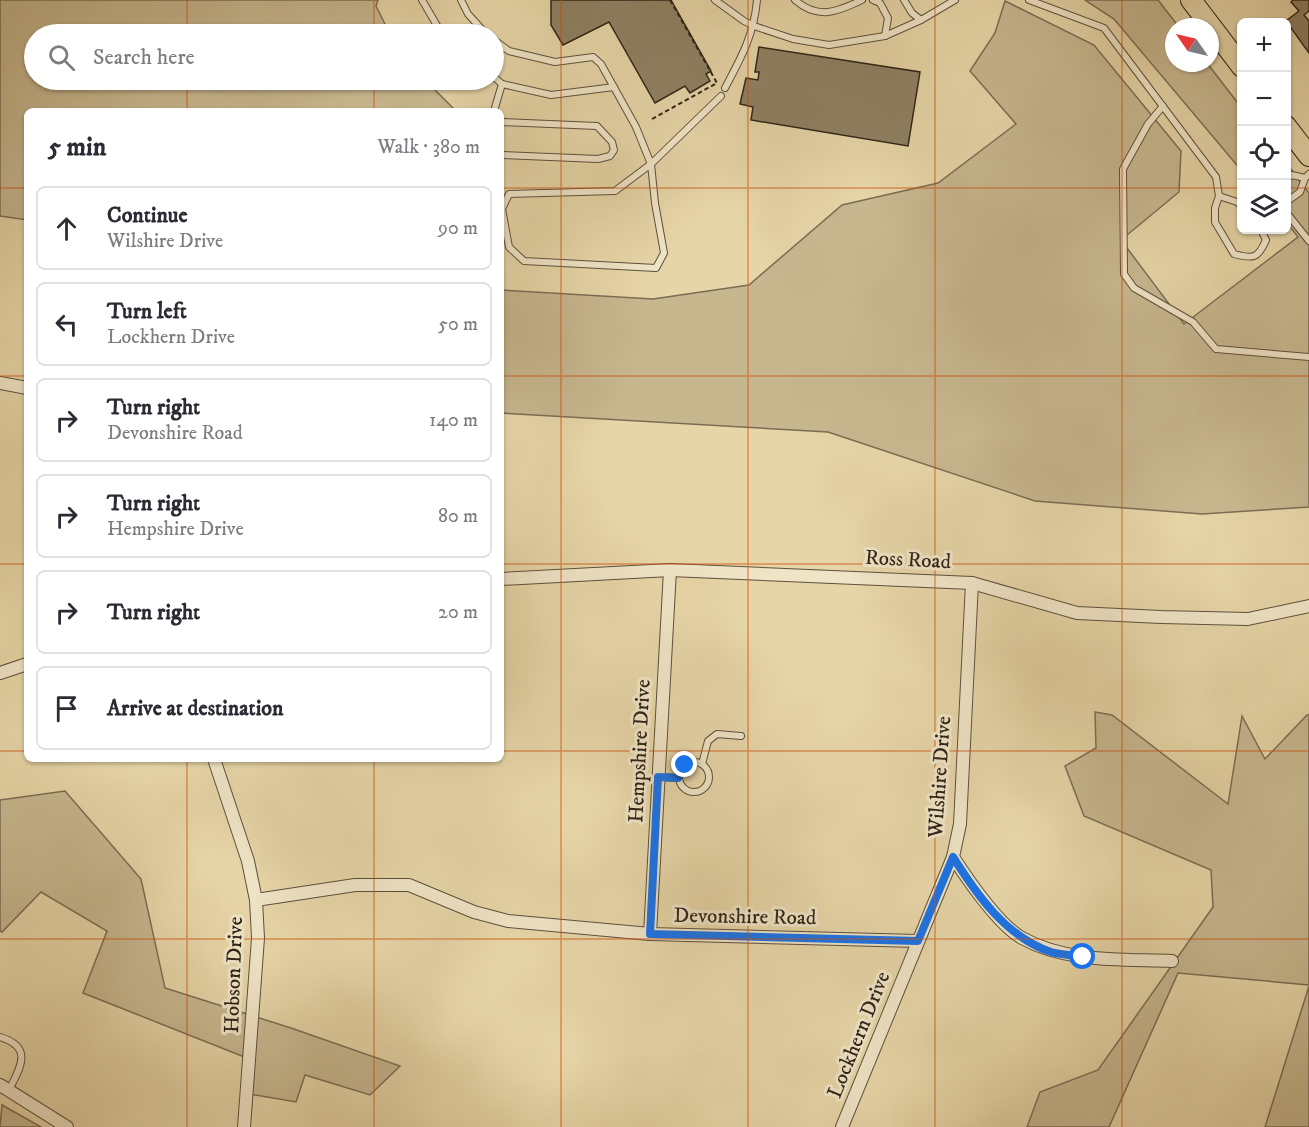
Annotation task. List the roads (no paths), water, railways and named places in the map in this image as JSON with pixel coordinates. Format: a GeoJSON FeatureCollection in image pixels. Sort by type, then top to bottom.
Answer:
{"type":"FeatureCollection","features":[{"type":"Feature","properties":{"kind":"main road"},"geometry":{"type":"LineString","coordinates":[[1191,0],[1237,60]]}},
{"type":"Feature","properties":{"kind":"main road"},"geometry":{"type":"LineString","coordinates":[[1291,131],[1309,156]]}},
{"type":"Feature","properties":{"kind":"street"},"geometry":{"type":"LineString","coordinates":[[0,383],[24,387]]}},
{"type":"Feature","properties":{"kind":"street","name":"Ross Road"},"geometry":{"type":"LineString","coordinates":[[504,579],[670,570],[972,583],[1077,612],[1161,617],[1248,619],[1309,606]]}},
{"type":"Feature","properties":{"kind":"street","name":"Hempshire Drive"},"geometry":{"type":"LineString","coordinates":[[650,934],[670,570]]}},
{"type":"Feature","properties":{"kind":"street","name":"Wilshire Drive"},"geometry":{"type":"LineString","coordinates":[[972,583],[960,824],[953,857],[994,913],[1020,937],[1052,952],[1083,957],[1172,961]]}},
{"type":"Feature","properties":{"kind":"street"},"geometry":{"type":"LineString","coordinates":[[0,673],[24,665]]}},
{"type":"Feature","properties":{"kind":"street","name":"Hobson Drive"},"geometry":{"type":"LineString","coordinates":[[215,762],[248,861],[255,900],[258,938],[244,1127]]}},
{"type":"Feature","properties":{"kind":"street","name":"Lockhern Drive"},"geometry":{"type":"LineString","coordinates":[[842,1127],[953,857]]}},
{"type":"Feature","properties":{"kind":"street","name":"Devonshire Road"},"geometry":{"type":"LineString","coordinates":[[255,900],[355,885],[409,885],[474,912],[508,921],[650,934],[918,941]]}},
{"type":"Feature","properties":{"kind":"street"},"geometry":{"type":"LineString","coordinates":[[4,1088],[67,1127]]}},
{"type":"Feature","properties":{"kind":"lane"},"geometry":{"type":"LineString","coordinates":[[422,0],[436,24]]}},
{"type":"Feature","properties":{"kind":"lane"},"geometry":{"type":"LineString","coordinates":[[461,0],[468,14],[477,24]]}},
{"type":"Feature","properties":{"kind":"lane"},"geometry":{"type":"LineString","coordinates":[[715,0],[754,26],[793,39],[829,45],[885,36],[921,20],[954,0]]}},
{"type":"Feature","properties":{"kind":"lane"},"geometry":{"type":"LineString","coordinates":[[725,88],[740,61],[754,26],[757,0]]}},
{"type":"Feature","properties":{"kind":"lane"},"geometry":{"type":"LineString","coordinates":[[795,0],[810,11],[837,12],[862,0]]}},
{"type":"Feature","properties":{"kind":"lane"},"geometry":{"type":"LineString","coordinates":[[873,0],[880,3],[888,18],[885,36]]}},
{"type":"Feature","properties":{"kind":"lane"},"geometry":{"type":"LineString","coordinates":[[904,0],[912,14],[921,20]]}},
{"type":"Feature","properties":{"kind":"lane"},"geometry":{"type":"LineString","coordinates":[[1029,0],[1104,28],[1216,177],[1219,196],[1215,208],[1215,222],[1234,254],[1248,258],[1262,252],[1266,240],[1263,234]]}},
{"type":"Feature","properties":{"kind":"lane"},"geometry":{"type":"LineString","coordinates":[[504,47],[509,51],[555,62],[593,57],[601,64],[636,127],[651,164],[664,253],[656,268],[524,261],[509,247],[504,220]]}},
{"type":"Feature","properties":{"kind":"lane"},"geometry":{"type":"LineString","coordinates":[[504,84],[552,95],[614,87]]}},
{"type":"Feature","properties":{"kind":"lane"},"geometry":{"type":"LineString","coordinates":[[495,108],[500,90]]}},
{"type":"Feature","properties":{"kind":"lane"},"geometry":{"type":"LineString","coordinates":[[504,204],[508,194],[615,191],[651,164],[721,96]]}},
{"type":"Feature","properties":{"kind":"lane"},"geometry":{"type":"LineString","coordinates":[[1162,106],[1148,124],[1123,169],[1124,274],[1134,288],[1193,322],[1216,349],[1309,357]]}},
{"type":"Feature","properties":{"kind":"lane"},"geometry":{"type":"LineString","coordinates":[[504,122],[597,126],[612,142],[614,150],[610,156],[598,159],[504,155]]}},
{"type":"Feature","properties":{"kind":"lane"},"geometry":{"type":"LineString","coordinates":[[1291,176],[1307,176],[1300,192],[1291,199]]}},
{"type":"Feature","properties":{"kind":"lane"},"geometry":{"type":"LineString","coordinates":[[1219,196],[1237,202]]}},
{"type":"Feature","properties":{"kind":"lane"},"geometry":{"type":"LineString","coordinates":[[1291,218],[1309,241]]}},
{"type":"Feature","properties":{"kind":"lane"},"geometry":{"type":"LineString","coordinates":[[702,764],[708,741],[717,734],[741,736]]}},
{"type":"Feature","properties":{"kind":"lane"},"geometry":{"type":"LineString","coordinates":[[689,762],[702,764],[710,776],[704,789],[690,792],[682,786],[678,778],[681,768],[689,762]]}},
{"type":"Feature","properties":{"kind":"lane"},"geometry":{"type":"LineString","coordinates":[[658,777],[678,778]]}},
{"type":"Feature","properties":{"kind":"lane"},"geometry":{"type":"LineString","coordinates":[[0,1037],[19,1048],[22,1054],[22,1065],[4,1088]]}}]}
